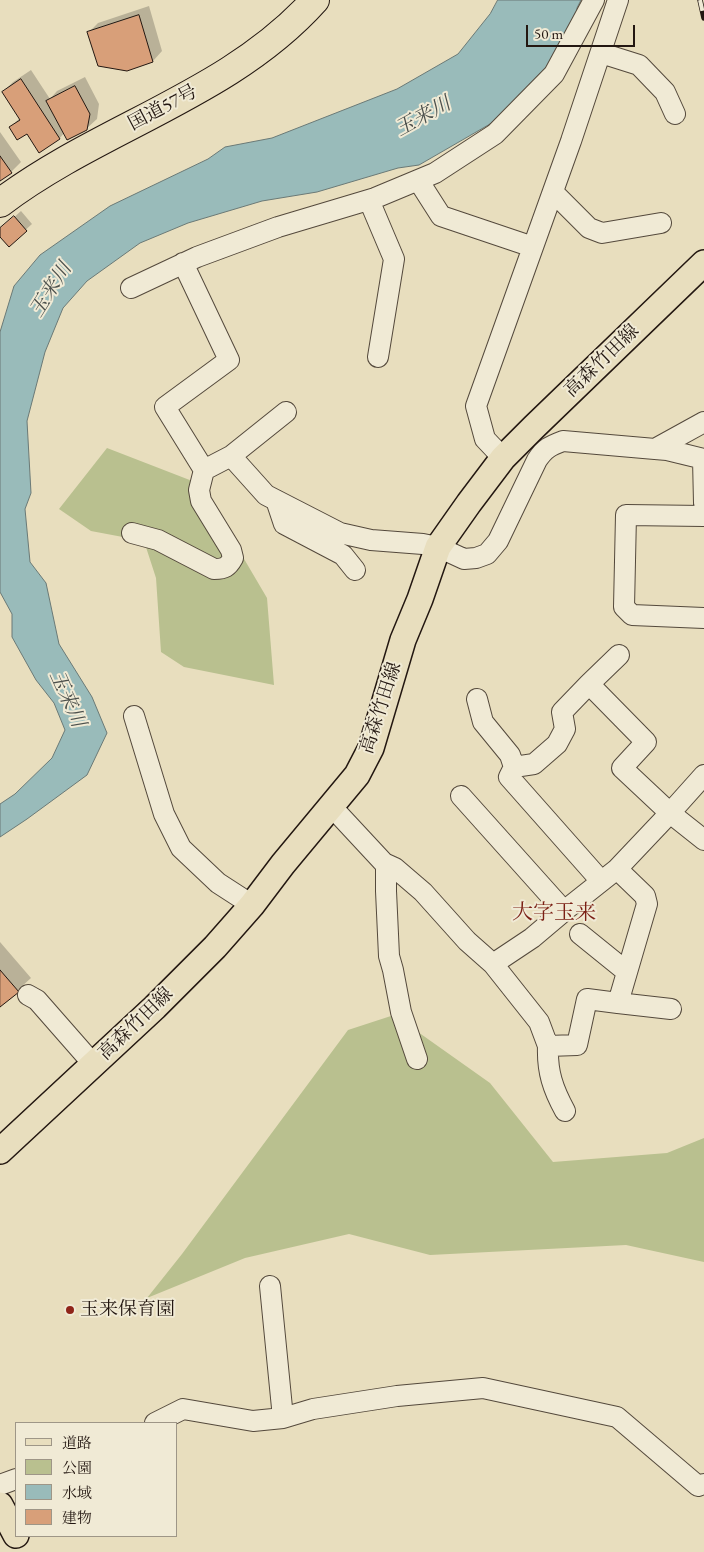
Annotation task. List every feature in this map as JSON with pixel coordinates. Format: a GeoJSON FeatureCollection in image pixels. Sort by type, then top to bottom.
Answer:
{"type":"FeatureCollection","features":[{"type":"Feature","properties":{"kind":"highway","name":"国道57号"},"geometry":{"type":"LineString","coordinates":[[0,203],[32,180],[77,154],[227,73],[284,32],[315,0]]}},
{"type":"Feature","properties":{"kind":"main road","name":"高森竹田線"},"geometry":{"type":"LineString","coordinates":[[0,1151],[94,1065],[215,947],[357,775],[371,748],[403,640],[438,548],[503,458],[704,263]]}},
{"type":"Feature","properties":{"kind":"main road"},"geometry":{"type":"LineString","coordinates":[[0,1505],[15,1534]]}},
{"type":"Feature","properties":{"kind":"main road"},"geometry":{"type":"LineString","coordinates":[[17,1537],[25,1552]]}},
{"type":"Feature","properties":{"kind":"street"},"geometry":{"type":"LineString","coordinates":[[131,288],[182,263],[278,227],[369,200],[435,173],[495,134],[554,74],[594,0]]}},
{"type":"Feature","properties":{"kind":"street"},"geometry":{"type":"LineString","coordinates":[[503,458],[485,439],[476,406],[553,192],[618,0]]}},
{"type":"Feature","properties":{"kind":"street"},"geometry":{"type":"LineString","coordinates":[[600,53],[639,65],[665,92],[675,114]]}},
{"type":"Feature","properties":{"kind":"street"},"geometry":{"type":"LineString","coordinates":[[418,180],[441,216],[533,247]]}},
{"type":"Feature","properties":{"kind":"street"},"geometry":{"type":"LineString","coordinates":[[553,192],[589,228],[602,233],[661,223]]}},
{"type":"Feature","properties":{"kind":"street"},"geometry":{"type":"LineString","coordinates":[[369,200],[394,259],[378,357]]}},
{"type":"Feature","properties":{"kind":"street"},"geometry":{"type":"LineString","coordinates":[[132,533],[158,540],[214,569],[224,569],[229,566],[233,558],[231,550],[202,501],[199,490],[204,470],[165,407],[229,360],[182,263]]}},
{"type":"Feature","properties":{"kind":"street"},"geometry":{"type":"LineString","coordinates":[[204,470],[231,456],[286,412]]}},
{"type":"Feature","properties":{"kind":"street"},"geometry":{"type":"LineString","coordinates":[[655,448],[704,422]]}},
{"type":"Feature","properties":{"kind":"street"},"geometry":{"type":"LineString","coordinates":[[231,456],[266,495],[340,533],[372,540],[423,544],[464,559],[476,558],[487,554],[498,541],[542,452],[550,446],[563,441],[655,448],[704,459],[704,503]]}},
{"type":"Feature","properties":{"kind":"street"},"geometry":{"type":"LineString","coordinates":[[276,500],[284,524],[343,556],[355,570]]}},
{"type":"Feature","properties":{"kind":"street"},"geometry":{"type":"LineString","coordinates":[[704,516],[626,515],[624,606],[632,615],[704,618]]}},
{"type":"Feature","properties":{"kind":"street"},"geometry":{"type":"LineString","coordinates":[[514,767],[534,764],[557,744],[565,728],[562,712],[619,655]]}},
{"type":"Feature","properties":{"kind":"street"},"geometry":{"type":"LineString","coordinates":[[589,684],[646,742],[622,768],[670,813],[704,839]]}},
{"type":"Feature","properties":{"kind":"street"},"geometry":{"type":"LineString","coordinates":[[477,699],[484,722],[510,755],[514,767],[509,777],[609,875],[645,896],[647,904],[618,1003]]}},
{"type":"Feature","properties":{"kind":"street"},"geometry":{"type":"LineString","coordinates":[[134,716],[164,814],[181,848],[218,883],[252,904]]}},
{"type":"Feature","properties":{"kind":"street"},"geometry":{"type":"LineString","coordinates":[[493,964],[532,938],[609,875],[670,813],[704,775]]}},
{"type":"Feature","properties":{"kind":"street"},"geometry":{"type":"LineString","coordinates":[[461,796],[564,911]]}},
{"type":"Feature","properties":{"kind":"street"},"geometry":{"type":"LineString","coordinates":[[331,806],[386,864],[395,868],[424,892],[467,941],[493,964],[540,1022],[548,1046],[547,1062],[551,1080],[556,1095],[565,1111]]}},
{"type":"Feature","properties":{"kind":"street"},"geometry":{"type":"LineString","coordinates":[[386,864],[389,956],[401,1012],[417,1059]]}},
{"type":"Feature","properties":{"kind":"street"},"geometry":{"type":"LineString","coordinates":[[580,934],[627,972]]}},
{"type":"Feature","properties":{"kind":"street"},"geometry":{"type":"LineString","coordinates":[[28,994],[37,1000],[94,1065]]}},
{"type":"Feature","properties":{"kind":"street"},"geometry":{"type":"LineString","coordinates":[[548,1046],[577,1045],[587,999],[671,1009]]}},
{"type":"Feature","properties":{"kind":"street"},"geometry":{"type":"LineString","coordinates":[[270,1286],[283,1418]]}},
{"type":"Feature","properties":{"kind":"street"},"geometry":{"type":"LineString","coordinates":[[157,1422],[183,1409],[252,1421],[283,1418],[313,1409],[397,1396],[483,1388],[617,1417],[698,1486],[704,1484]]}},
{"type":"Feature","properties":{"kind":"street"},"geometry":{"type":"LineString","coordinates":[[0,1485],[15,1479]]}},
{"type":"Feature","properties":{"kind":"green space"},"geometry":{"type":"Polygon","coordinates":[[[107,448],[200,484],[267,598],[274,685],[184,667],[161,652],[156,578],[144,541],[91,531],[59,509],[107,448]]]}},
{"type":"Feature","properties":{"kind":"green space"},"geometry":{"type":"Polygon","coordinates":[[[394,1015],[490,1083],[553,1162],[667,1153],[704,1138],[704,1262],[626,1245],[430,1255],[349,1234],[245,1258],[147,1298],[182,1254],[348,1030],[394,1015]]]}},
{"type":"Feature","properties":{"kind":"water","name":"玉来川"},"geometry":{"type":"Polygon","coordinates":[[[498,0],[581,0],[577,8],[577,23],[539,78],[490,124],[419,165],[398,168],[317,192],[262,201],[188,223],[140,243],[87,281],[63,308],[45,352],[27,421],[31,493],[25,509],[30,562],[46,583],[59,644],[92,697],[107,733],[87,775],[0,837],[0,804],[15,794],[52,758],[65,730],[54,703],[36,680],[12,637],[12,614],[0,592],[0,332],[14,286],[40,255],[110,206],[208,159],[225,147],[272,138],[397,89],[458,54],[490,14],[498,0]]]}},
{"type":"Feature","properties":{"kind":"building"},"geometry":{"type":"Polygon","coordinates":[[[139,15],[153,62],[127,71],[98,66],[87,32],[139,15]]]}},
{"type":"Feature","properties":{"kind":"building"},"geometry":{"type":"Polygon","coordinates":[[[21,79],[60,139],[39,153],[27,134],[17,140],[9,127],[20,120],[2,92],[21,79]]]}},
{"type":"Feature","properties":{"kind":"building"},"geometry":{"type":"Polygon","coordinates":[[[75,86],[90,114],[87,130],[67,140],[46,101],[75,86]]]}},
{"type":"Feature","properties":{"kind":"building"},"geometry":{"type":"Polygon","coordinates":[[[0,156],[12,173],[0,181],[0,156]]]}},
{"type":"Feature","properties":{"kind":"building"},"geometry":{"type":"Polygon","coordinates":[[[14,216],[27,231],[9,247],[0,237],[0,228],[14,216]]]}},
{"type":"Feature","properties":{"kind":"building"},"geometry":{"type":"Polygon","coordinates":[[[0,970],[19,992],[0,1007],[0,970]]]}},
{"type":"Feature","properties":{"kind":"railway"},"geometry":{"type":"LineString","coordinates":[[700,0],[704,18]]}},
{"type":"Feature","properties":{"kind":"place","name":"玉来保育園"},"geometry":{"type":"Point","coordinates":[70,1310]}},
{"type":"Feature","properties":{"kind":"district","name":"大字玉来"},"geometry":{"type":"Point","coordinates":[554,913]}}]}
